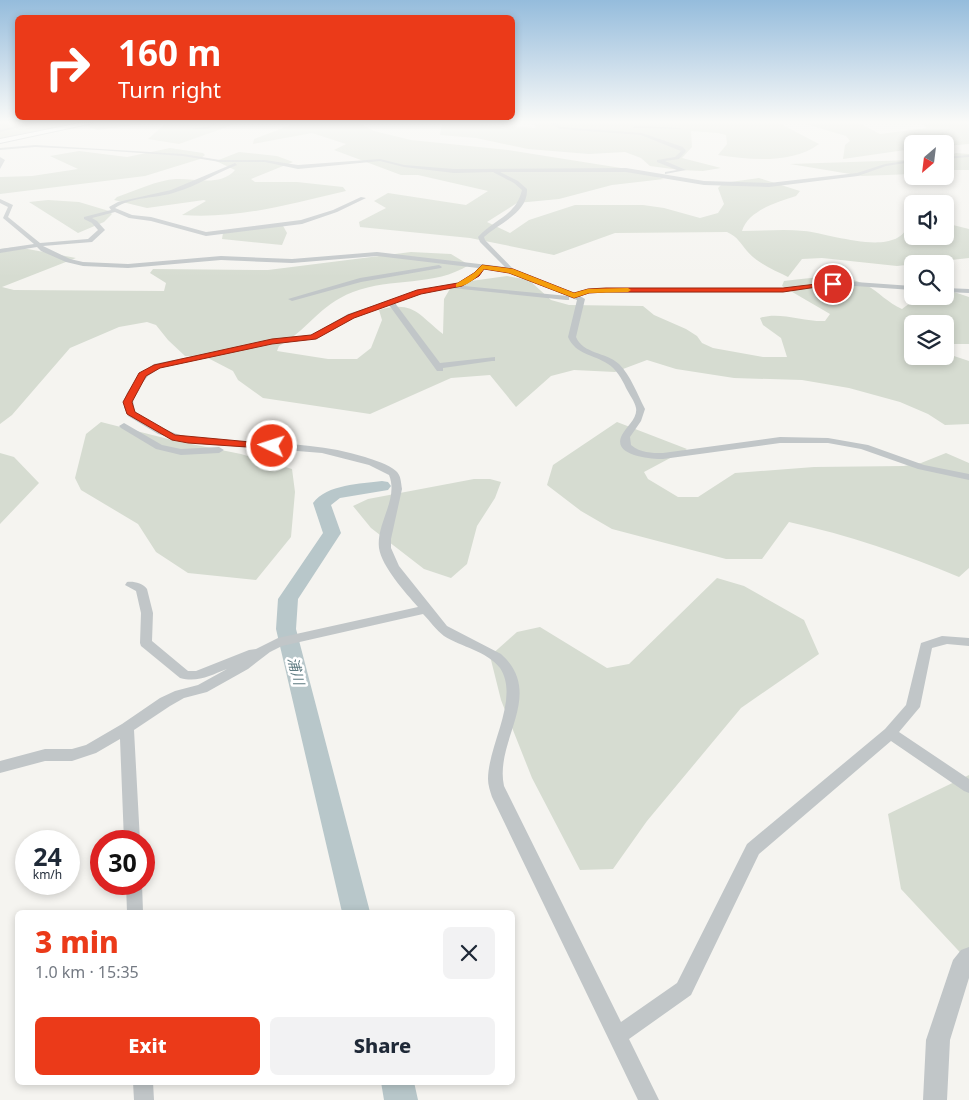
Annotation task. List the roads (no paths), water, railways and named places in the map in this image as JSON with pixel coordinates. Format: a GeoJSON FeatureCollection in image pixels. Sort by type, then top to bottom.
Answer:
{"type":"FeatureCollection","features":[{"type":"Feature","properties":{"kind":"street"},"geometry":{"type":"LineString","coordinates":[[113,211],[112,205],[169,193],[197,183],[211,174]]}},
{"type":"Feature","properties":{"kind":"street"},"geometry":{"type":"LineString","coordinates":[[497,174],[516,182],[525,190],[524,199],[514,214],[481,237],[482,241],[511,269],[510,271]]}},
{"type":"Feature","properties":{"kind":"street"},"geometry":{"type":"LineString","coordinates":[[663,174],[709,183],[769,185],[855,174]]}},
{"type":"Feature","properties":{"kind":"street"},"geometry":{"type":"LineString","coordinates":[[0,252],[37,246],[84,243],[94,240],[95,236],[102,230],[95,222],[86,218],[113,211],[206,234],[302,222],[335,211],[363,198]]}},
{"type":"Feature","properties":{"kind":"street"},"geometry":{"type":"LineString","coordinates":[[0,201],[11,206],[5,217],[8,221],[31,237],[37,246],[68,261],[106,266],[221,258],[305,261],[366,254],[510,271],[578,298]]}},
{"type":"Feature","properties":{"kind":"street"},"geometry":{"type":"LineString","coordinates":[[292,299],[360,280],[454,264]]}},
{"type":"Feature","properties":{"kind":"street"},"geometry":{"type":"LineString","coordinates":[[453,287],[469,280],[482,267]]}},
{"type":"Feature","properties":{"kind":"street"},"geometry":{"type":"LineString","coordinates":[[649,1100],[500,797],[494,780],[496,764],[512,703],[513,686],[510,674],[503,663],[490,653],[452,635],[427,609],[392,565],[385,549],[385,538],[397,478],[386,468],[348,455],[172,437],[131,414],[128,402],[142,375],[157,366],[272,342],[313,337],[351,316],[420,292],[453,287],[578,298],[588,291],[606,290],[783,290],[841,284],[904,288]]}},
{"type":"Feature","properties":{"kind":"street"},"geometry":{"type":"LineString","coordinates":[[954,291],[969,292]]}},
{"type":"Feature","properties":{"kind":"street"},"geometry":{"type":"LineString","coordinates":[[578,298],[572,337],[574,343],[578,348],[610,361],[617,366],[641,409],[641,416],[637,423],[627,431],[624,438],[627,446],[634,452],[659,457],[780,440],[833,442],[854,444],[921,466],[969,477]]}},
{"type":"Feature","properties":{"kind":"street"},"geometry":{"type":"LineString","coordinates":[[391,303],[439,368],[492,359]]}},
{"type":"Feature","properties":{"kind":"street"},"geometry":{"type":"LineString","coordinates":[[124,426],[159,447],[180,452],[205,450],[348,455]]}},
{"type":"Feature","properties":{"kind":"street"},"geometry":{"type":"LineString","coordinates":[[131,585],[141,589],[147,613],[146,643],[185,675],[197,676],[278,642],[427,609]]}},
{"type":"Feature","properties":{"kind":"street"},"geometry":{"type":"LineString","coordinates":[[616,1036],[684,989],[753,849],[890,733],[913,707],[926,646],[935,640],[954,639],[969,642]]}},
{"type":"Feature","properties":{"kind":"street"},"geometry":{"type":"LineString","coordinates":[[0,767],[45,755],[72,755],[91,749],[127,728],[165,702],[180,694],[202,689],[243,666],[265,649]]}},
{"type":"Feature","properties":{"kind":"street"},"geometry":{"type":"LineString","coordinates":[[127,728],[132,830]]}},
{"type":"Feature","properties":{"kind":"street"},"geometry":{"type":"LineString","coordinates":[[890,733],[969,787]]}},
{"type":"Feature","properties":{"kind":"street"},"geometry":{"type":"LineString","coordinates":[[134,895],[135,910]]}},
{"type":"Feature","properties":{"kind":"street"},"geometry":{"type":"LineString","coordinates":[[935,1100],[938,1040],[961,968],[969,957]]}},
{"type":"Feature","properties":{"kind":"street"},"geometry":{"type":"LineString","coordinates":[[143,1085],[144,1100]]}},
{"type":"Feature","properties":{"kind":"waterway","name":"浦川"},"geometry":{"type":"LineString","coordinates":[[356,910],[286,629],[288,599],[332,533],[322,503],[335,494],[382,486]]}},
{"type":"Feature","properties":{"kind":"waterway","name":"浦川"},"geometry":{"type":"LineString","coordinates":[[398,1085],[401,1100]]}}]}
